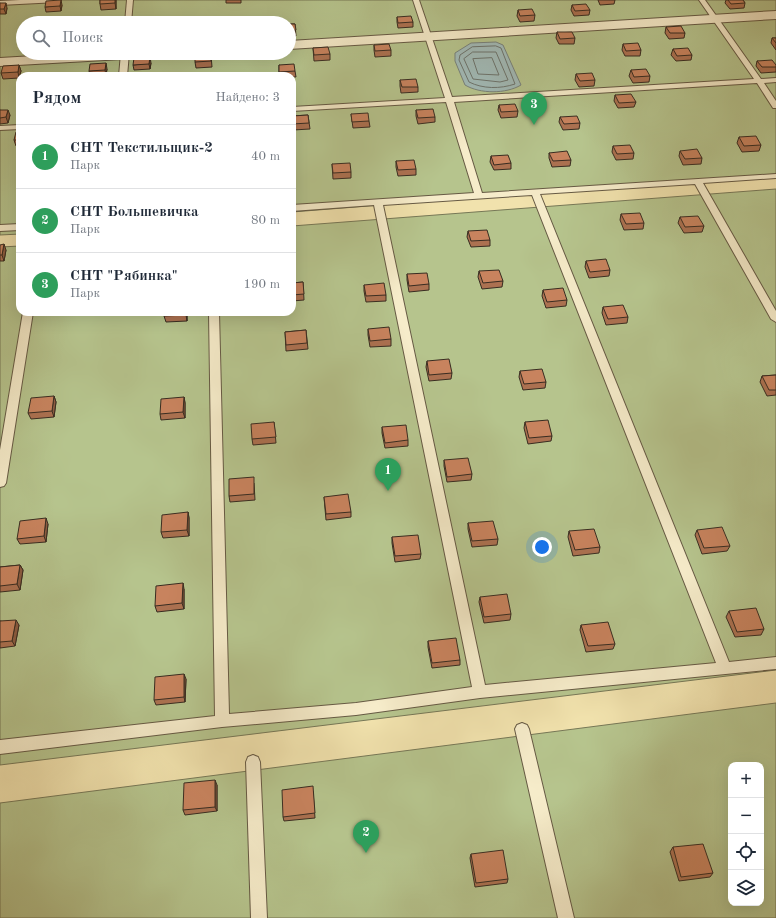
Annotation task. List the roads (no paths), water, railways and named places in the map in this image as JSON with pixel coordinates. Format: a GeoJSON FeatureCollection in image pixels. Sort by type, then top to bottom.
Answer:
{"type":"FeatureCollection","features":[{"type":"Feature","properties":{"kind":"street"},"geometry":{"type":"LineString","coordinates":[[296,45],[776,15]]}},
{"type":"Feature","properties":{"kind":"street"},"geometry":{"type":"LineString","coordinates":[[0,62],[31,60]]}},
{"type":"Feature","properties":{"kind":"lane"},"geometry":{"type":"LineString","coordinates":[[0,3],[58,0]]}},
{"type":"Feature","properties":{"kind":"lane"},"geometry":{"type":"LineString","coordinates":[[129,16],[130,0]]}},
{"type":"Feature","properties":{"kind":"lane"},"geometry":{"type":"LineString","coordinates":[[416,0],[450,99],[478,194]]}},
{"type":"Feature","properties":{"kind":"lane"},"geometry":{"type":"LineString","coordinates":[[702,0],[776,106]]}},
{"type":"Feature","properties":{"kind":"lane"},"geometry":{"type":"LineString","coordinates":[[123,72],[124,60]]}},
{"type":"Feature","properties":{"kind":"lane"},"geometry":{"type":"LineString","coordinates":[[296,109],[776,80]]}},
{"type":"Feature","properties":{"kind":"lane"},"geometry":{"type":"LineString","coordinates":[[0,128],[16,127]]}},
{"type":"Feature","properties":{"kind":"lane"},"geometry":{"type":"LineString","coordinates":[[296,208],[478,194],[535,192],[776,176]]}},
{"type":"Feature","properties":{"kind":"lane"},"geometry":{"type":"LineString","coordinates":[[698,182],[776,319]]}},
{"type":"Feature","properties":{"kind":"lane"},"geometry":{"type":"LineString","coordinates":[[535,192],[725,669]]}},
{"type":"Feature","properties":{"kind":"lane"},"geometry":{"type":"LineString","coordinates":[[378,202],[480,692]]}},
{"type":"Feature","properties":{"kind":"lane"},"geometry":{"type":"LineString","coordinates":[[0,228],[16,226]]}},
{"type":"Feature","properties":{"kind":"lane"},"geometry":{"type":"LineString","coordinates":[[0,483],[27,316]]}},
{"type":"Feature","properties":{"kind":"lane"},"geometry":{"type":"LineString","coordinates":[[214,316],[222,721]]}},
{"type":"Feature","properties":{"kind":"lane"},"geometry":{"type":"LineString","coordinates":[[0,747],[222,721],[356,709],[480,692],[776,663]]}},
{"type":"Feature","properties":{"kind":"lane"},"geometry":{"type":"LineString","coordinates":[[522,729],[566,918]]}},
{"type":"Feature","properties":{"kind":"lane"},"geometry":{"type":"LineString","coordinates":[[253,762],[259,918]]}},
{"type":"Feature","properties":{"kind":"water"},"geometry":{"type":"Polygon","coordinates":[[[496,42],[503,45],[521,85],[508,90],[493,92],[478,90],[465,85],[455,61],[455,53],[471,43],[496,42]]]}},
{"type":"Feature","properties":{"kind":"place","name":"СНТ \"Рябинка\""},"geometry":{"type":"Point","coordinates":[534,125]}},
{"type":"Feature","properties":{"kind":"place","name":"СНТ Текстильщик-2"},"geometry":{"type":"Point","coordinates":[388,491]}},
{"type":"Feature","properties":{"kind":"place","name":"СНТ Большевичка"},"geometry":{"type":"Point","coordinates":[366,853]}}]}
